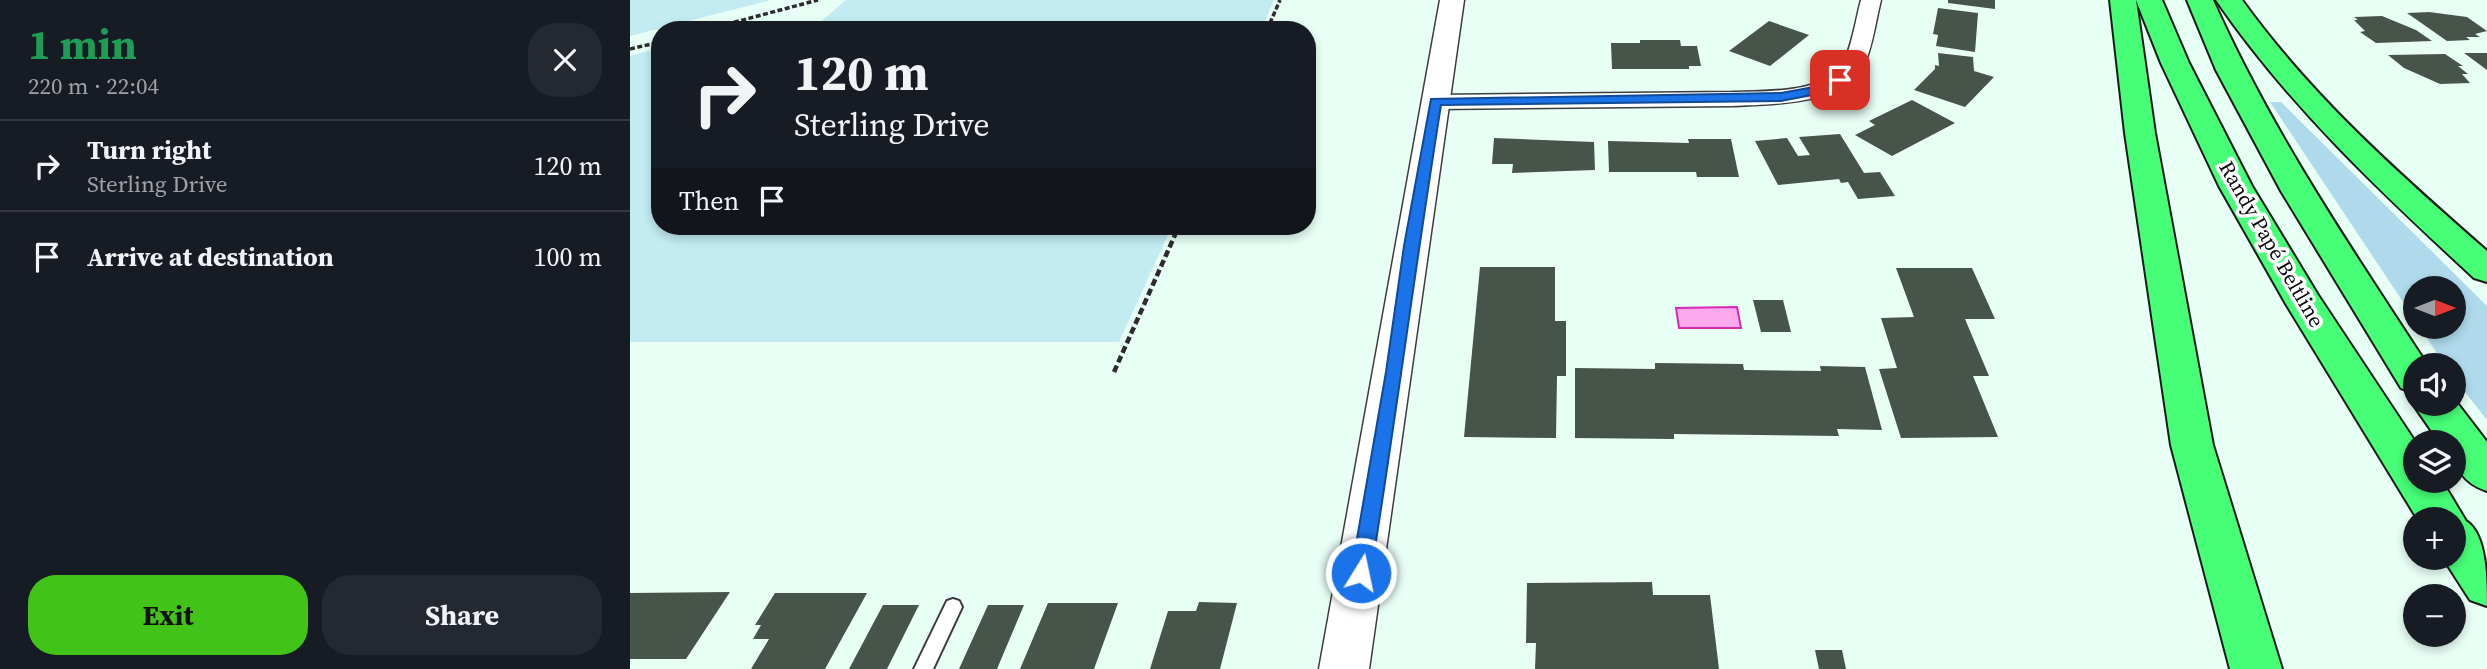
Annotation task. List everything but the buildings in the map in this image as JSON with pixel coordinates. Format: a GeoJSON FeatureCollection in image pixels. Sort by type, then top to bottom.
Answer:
{"type":"FeatureCollection","features":[{"type":"Feature","properties":{"kind":"highway"},"geometry":{"type":"LineString","coordinates":[[2123,0],[2140,133],[2192,444],[2256,669]]}},
{"type":"Feature","properties":{"kind":"highway","name":"Randy Papé Beltline"},"geometry":{"type":"LineString","coordinates":[[2149,0],[2172,62],[2246,205],[2403,459]]}},
{"type":"Feature","properties":{"kind":"highway"},"geometry":{"type":"LineString","coordinates":[[2200,0],[2230,70],[2297,191],[2403,359]]}},
{"type":"Feature","properties":{"kind":"highway"},"geometry":{"type":"LineString","coordinates":[[2229,0],[2256,42],[2299,93],[2371,165],[2487,270]]}},
{"type":"Feature","properties":{"kind":"highway"},"geometry":{"type":"LineString","coordinates":[[2443,416],[2487,474]]}},
{"type":"Feature","properties":{"kind":"highway"},"geometry":{"type":"LineString","coordinates":[[2466,554],[2487,585]]}},
{"type":"Feature","properties":{"kind":"street"},"geometry":{"type":"LineString","coordinates":[[1344,669],[1395,372],[1411,246],[1452,0]]}},
{"type":"Feature","properties":{"kind":"street"},"geometry":{"type":"LineString","coordinates":[[1436,102],[1781,97],[1818,90],[1840,80],[1854,64],[1871,0]]}},
{"type":"Feature","properties":{"kind":"lane"},"geometry":{"type":"LineString","coordinates":[[923,669],[953,607]]}},
{"type":"Feature","properties":{"kind":"path"},"geometry":{"type":"LineString","coordinates":[[739,21],[818,0]]}},
{"type":"Feature","properties":{"kind":"path"},"geometry":{"type":"LineString","coordinates":[[1271,21],[1280,0]]}},
{"type":"Feature","properties":{"kind":"path"},"geometry":{"type":"LineString","coordinates":[[630,49],[651,44]]}},
{"type":"Feature","properties":{"kind":"path"},"geometry":{"type":"LineString","coordinates":[[1114,372],[1175,235]]}},
{"type":"Feature","properties":{"kind":"shaded area"},"geometry":{"type":"Polygon","coordinates":[[[630,0],[771,0],[689,21],[651,21],[651,31],[630,36],[630,0]]]}},
{"type":"Feature","properties":{"kind":"shaded area"},"geometry":{"type":"Polygon","coordinates":[[[846,0],[1274,0],[1265,21],[822,21],[846,0]]]}},
{"type":"Feature","properties":{"kind":"shaded area"},"geometry":{"type":"Polygon","coordinates":[[[651,50],[651,235],[1168,235],[1119,342],[630,342],[630,56],[651,50]]]}},
{"type":"Feature","properties":{"kind":"shaded area"},"geometry":{"type":"Polygon","coordinates":[[[2270,102],[2281,102],[2457,276],[2403,276],[2403,302],[2270,102]]]}},
{"type":"Feature","properties":{"kind":"shaded area"},"geometry":{"type":"Polygon","coordinates":[[[2466,285],[2487,306],[2487,420],[2466,393],[2466,353],[2437,353],[2428,340],[2466,340],[2466,285]]]}},
{"type":"Feature","properties":{"kind":"shaded area"},"geometry":{"type":"Polygon","coordinates":[[[1737,307],[1741,328],[1679,328],[1676,308],[1737,307]]]}},
{"type":"Feature","properties":{"kind":"route"},"geometry":{"type":"LineString","coordinates":[[1361,573],[1436,102],[1781,97],[1818,90],[1840,80]]}}]}
